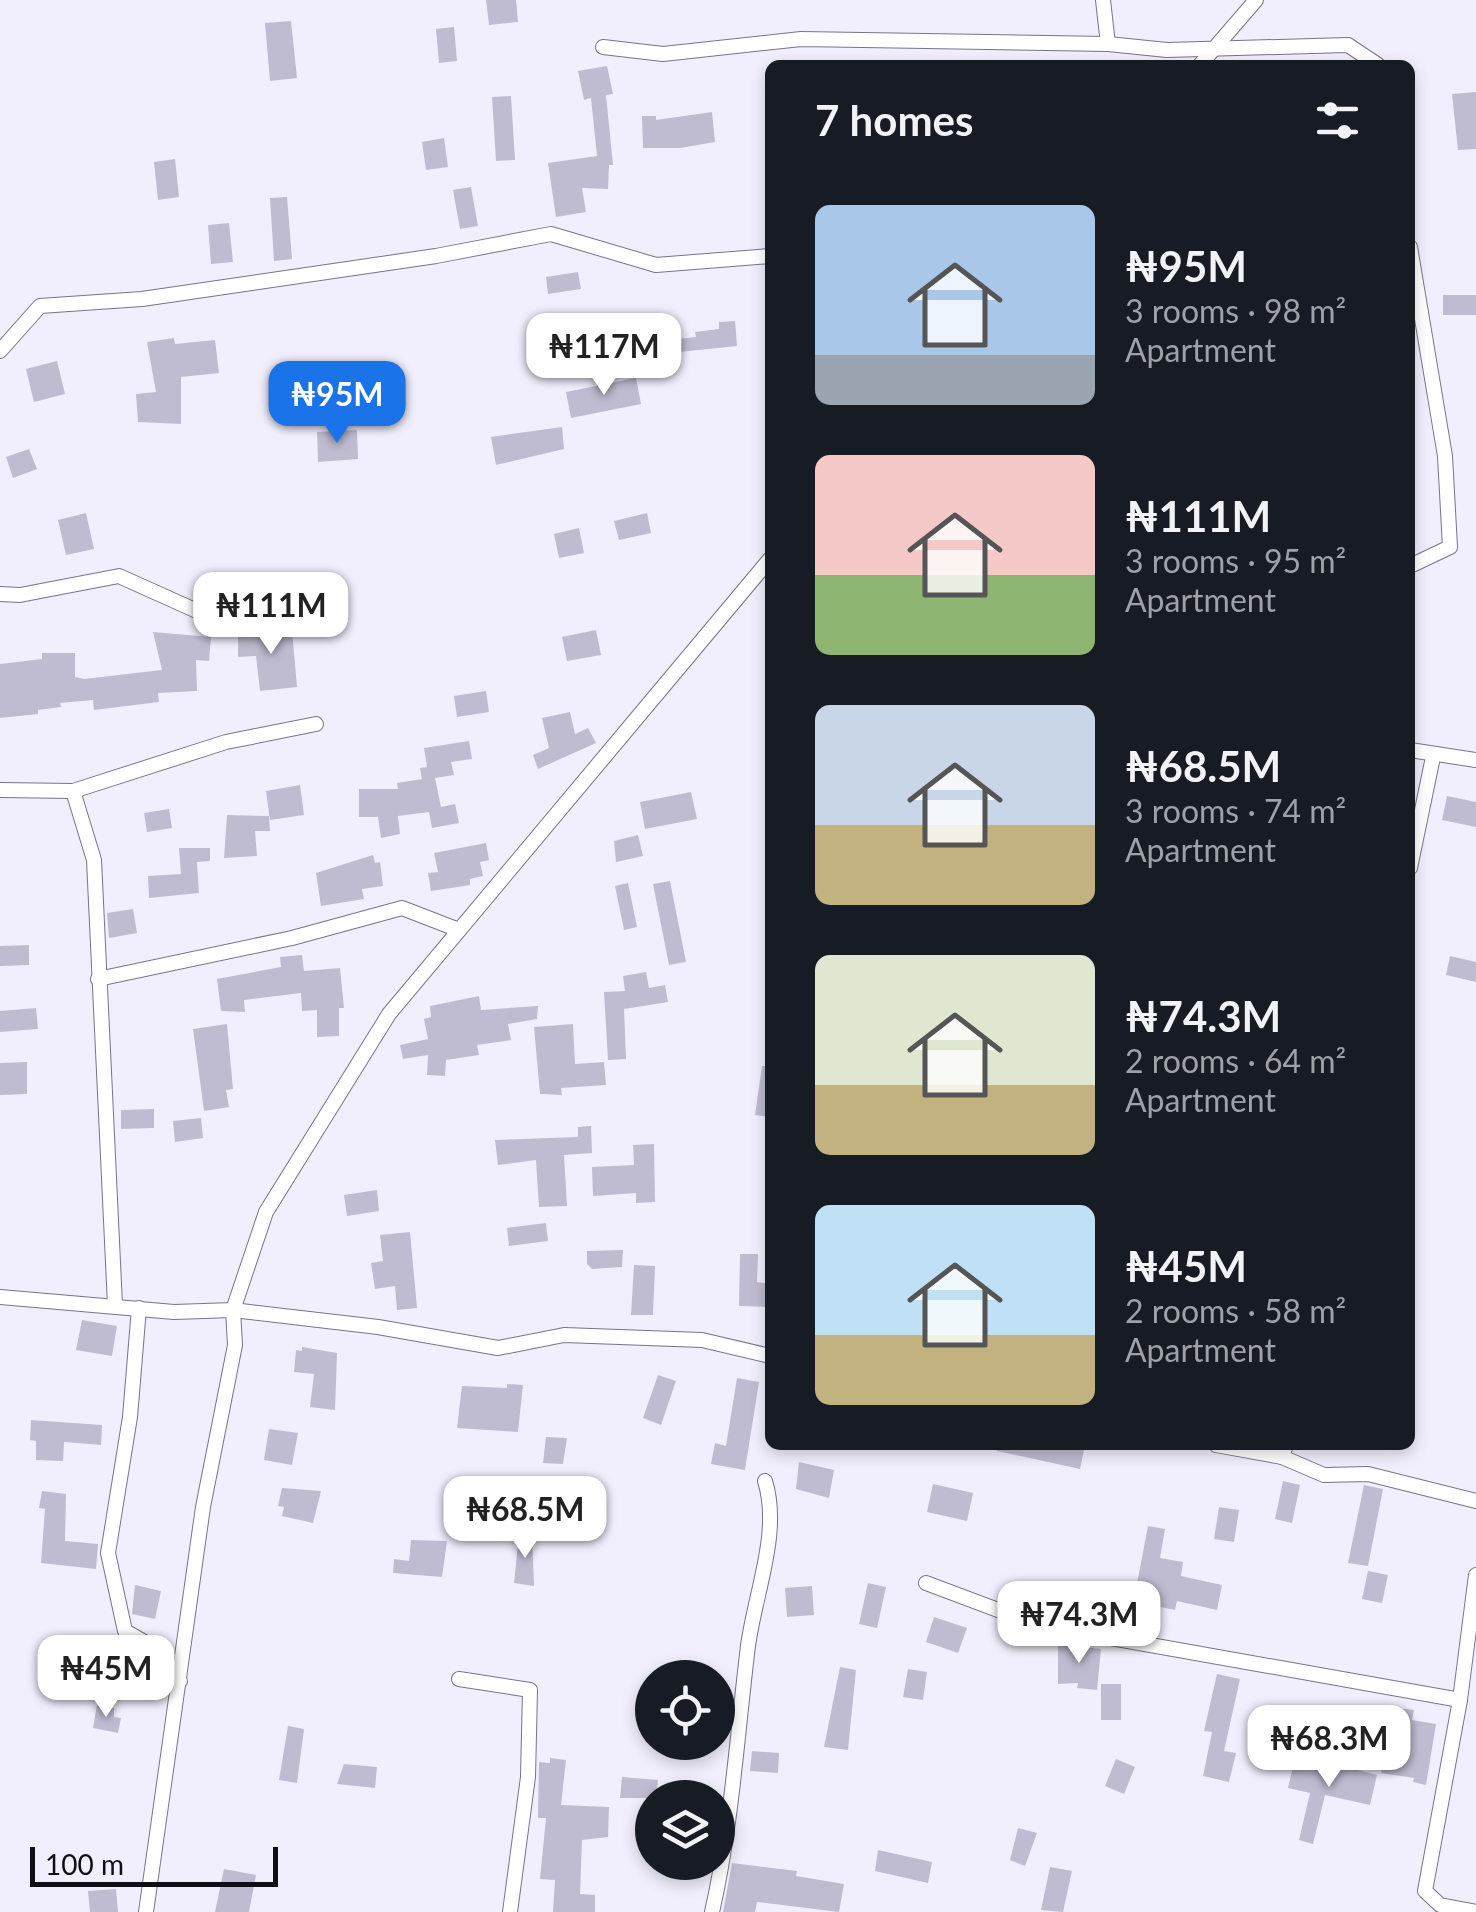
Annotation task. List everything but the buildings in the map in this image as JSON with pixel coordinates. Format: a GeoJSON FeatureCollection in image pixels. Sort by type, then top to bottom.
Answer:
{"type":"FeatureCollection","features":[{"type":"Feature","properties":{"kind":"street"},"geometry":{"type":"LineString","coordinates":[[1103,0],[1108,44]]}},
{"type":"Feature","properties":{"kind":"street"},"geometry":{"type":"LineString","coordinates":[[1206,60],[1220,48],[1256,0]]}},
{"type":"Feature","properties":{"kind":"street"},"geometry":{"type":"LineString","coordinates":[[603,47],[663,54],[801,39],[1220,48],[1348,44],[1371,60]]}},
{"type":"Feature","properties":{"kind":"street"},"geometry":{"type":"LineString","coordinates":[[0,351],[40,306],[142,299],[436,256],[552,234],[656,266],[765,256]]}},
{"type":"Feature","properties":{"kind":"street"},"geometry":{"type":"LineString","coordinates":[[1415,277],[1445,456],[1450,547],[1415,564]]}},
{"type":"Feature","properties":{"kind":"street"},"geometry":{"type":"LineString","coordinates":[[146,1912],[203,1508],[236,1345],[233,1310],[266,1212],[389,1014],[765,566]]}},
{"type":"Feature","properties":{"kind":"street"},"geometry":{"type":"LineString","coordinates":[[0,594],[20,595],[119,576],[217,620]]}},
{"type":"Feature","properties":{"kind":"street"},"geometry":{"type":"LineString","coordinates":[[0,790],[73,791],[226,742],[316,724]]}},
{"type":"Feature","properties":{"kind":"street"},"geometry":{"type":"LineString","coordinates":[[1415,751],[1476,760]]}},
{"type":"Feature","properties":{"kind":"street"},"geometry":{"type":"LineString","coordinates":[[1415,845],[1434,757]]}},
{"type":"Feature","properties":{"kind":"street"},"geometry":{"type":"LineString","coordinates":[[73,791],[94,860],[114,1305]]}},
{"type":"Feature","properties":{"kind":"street"},"geometry":{"type":"LineString","coordinates":[[98,979],[292,938],[402,908],[459,930]]}},
{"type":"Feature","properties":{"kind":"street"},"geometry":{"type":"LineString","coordinates":[[0,1297],[139,1308],[233,1310],[378,1327],[498,1348],[564,1335],[702,1340],[765,1355]]}},
{"type":"Feature","properties":{"kind":"street"},"geometry":{"type":"LineString","coordinates":[[139,1308],[130,1417],[108,1553],[126,1631],[152,1647],[180,1682]]}},
{"type":"Feature","properties":{"kind":"street"},"geometry":{"type":"LineString","coordinates":[[1284,1451],[1324,1475],[1368,1474],[1476,1501]]}},
{"type":"Feature","properties":{"kind":"street"},"geometry":{"type":"LineString","coordinates":[[712,1912],[725,1857],[749,1643],[773,1507],[765,1481]]}},
{"type":"Feature","properties":{"kind":"street"},"geometry":{"type":"LineString","coordinates":[[1476,1574],[1460,1700],[1425,1891],[1440,1905],[1476,1912]]}},
{"type":"Feature","properties":{"kind":"street"},"geometry":{"type":"LineString","coordinates":[[926,1582],[1038,1625],[1460,1700]]}},
{"type":"Feature","properties":{"kind":"street"},"geometry":{"type":"LineString","coordinates":[[458,1679],[530,1690],[528,1777],[510,1912]]}}]}
